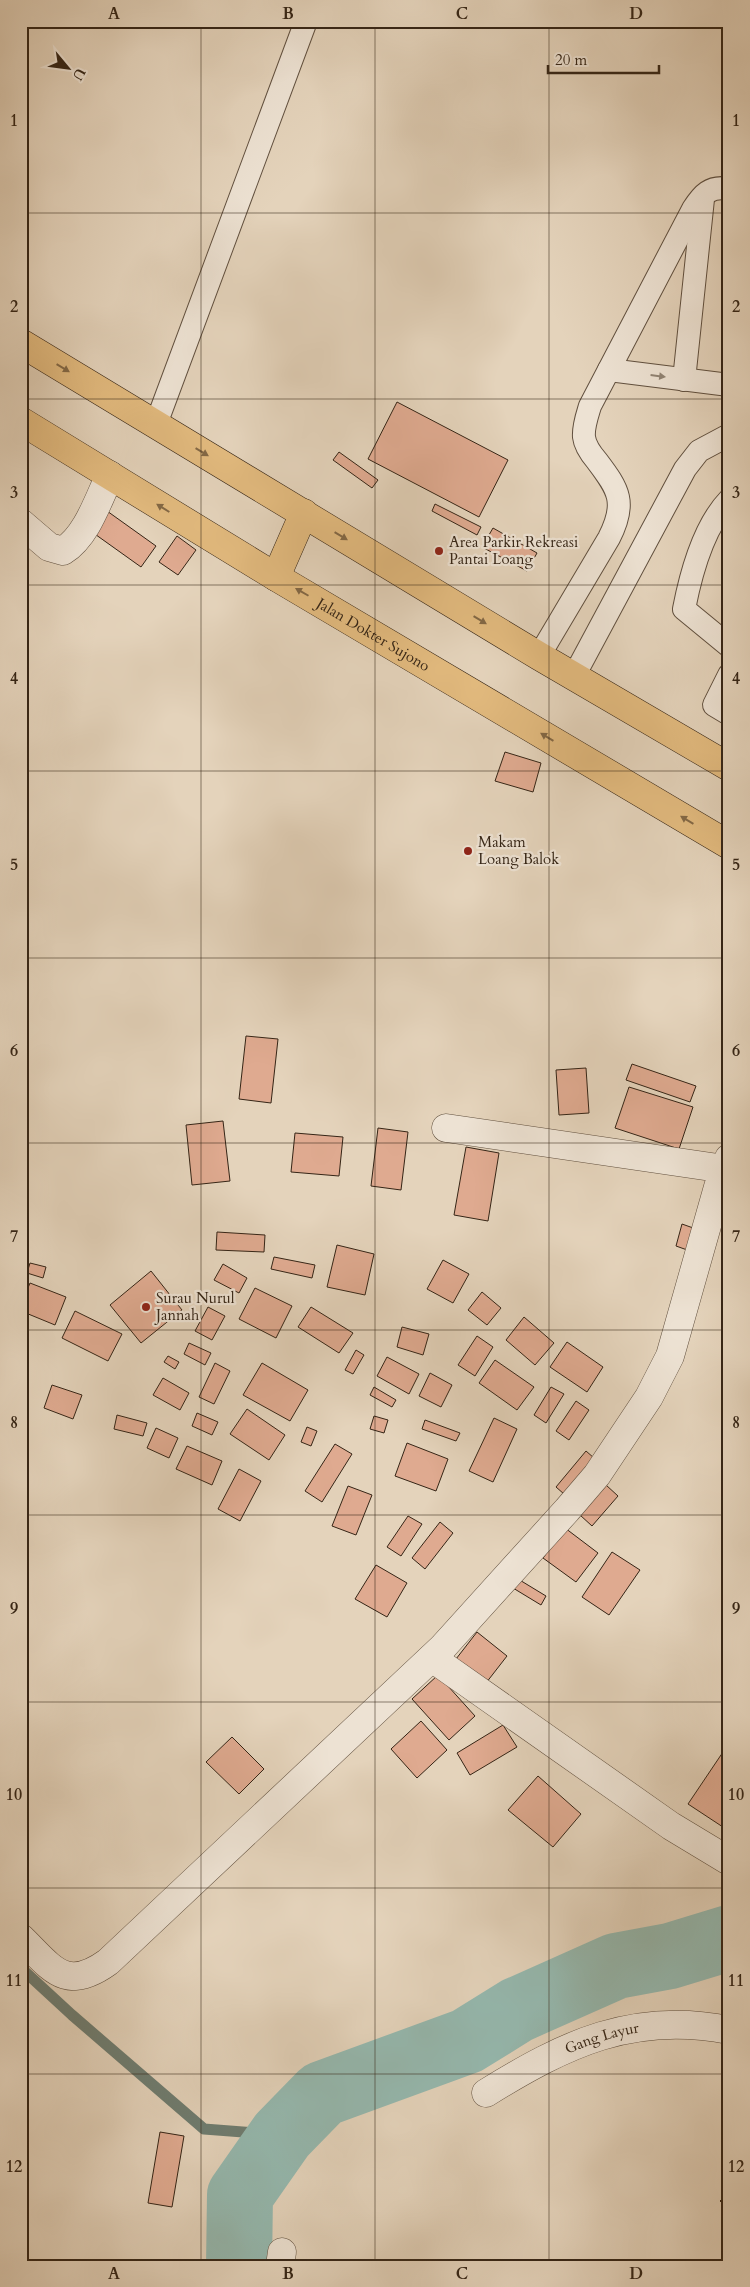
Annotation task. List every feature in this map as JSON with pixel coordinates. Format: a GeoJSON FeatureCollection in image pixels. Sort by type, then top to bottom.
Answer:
{"type":"FeatureCollection","features":[{"type":"Feature","properties":{"kind":"highway"},"geometry":{"type":"LineString","coordinates":[[21,343],[539,656],[729,767]]}},
{"type":"Feature","properties":{"kind":"highway","name":"Jalan Dokter Sujono"},"geometry":{"type":"LineString","coordinates":[[21,421],[276,577],[729,845]]}},
{"type":"Feature","properties":{"kind":"highway"},"geometry":{"type":"LineString","coordinates":[[276,577],[304,513]]}},
{"type":"Feature","properties":{"kind":"street"},"geometry":{"type":"LineString","coordinates":[[21,523],[49,547],[62,551],[75,542],[110,475]]}},
{"type":"Feature","properties":{"kind":"street"},"geometry":{"type":"LineString","coordinates":[[21,1938],[49,1965],[66,1977],[78,1978],[97,1970],[122,1949],[432,1658],[567,1510],[608,1460],[649,1397],[670,1356],[727,1163],[446,1128]]}},
{"type":"Feature","properties":{"kind":"street"},"geometry":{"type":"LineString","coordinates":[[432,1658],[663,1820],[729,1861]]}},
{"type":"Feature","properties":{"kind":"street","name":"Gang Layur"},"geometry":{"type":"LineString","coordinates":[[486,2092],[520,2071],[598,2035],[630,2027],[695,2024],[729,2030]]}},
{"type":"Feature","properties":{"kind":"lane"},"geometry":{"type":"LineString","coordinates":[[156,424],[306,21]]}},
{"type":"Feature","properties":{"kind":"lane"},"geometry":{"type":"LineString","coordinates":[[539,656],[616,524],[618,499],[614,484],[589,451],[584,437],[590,406],[693,209],[704,193],[711,189],[729,189]]}},
{"type":"Feature","properties":{"kind":"lane"},"geometry":{"type":"LineString","coordinates":[[684,380],[704,193]]}},
{"type":"Feature","properties":{"kind":"lane"},"geometry":{"type":"LineString","coordinates":[[610,370],[729,385]]}},
{"type":"Feature","properties":{"kind":"lane"},"geometry":{"type":"LineString","coordinates":[[574,676],[685,469],[699,451],[729,436]]}},
{"type":"Feature","properties":{"kind":"lane"},"geometry":{"type":"LineString","coordinates":[[729,500],[705,537],[690,578],[684,609],[729,646]]}},
{"type":"Feature","properties":{"kind":"lane"},"geometry":{"type":"LineString","coordinates":[[729,674],[714,705],[729,714]]}},
{"type":"Feature","properties":{"kind":"building"},"geometry":{"type":"Polygon","coordinates":[[[397,402],[508,460],[479,517],[368,459],[397,402]]]}},
{"type":"Feature","properties":{"kind":"building"},"geometry":{"type":"Polygon","coordinates":[[[339,452],[378,480],[372,488],[333,460],[339,452]]]}},
{"type":"Feature","properties":{"kind":"building"},"geometry":{"type":"Polygon","coordinates":[[[435,504],[481,527],[477,535],[432,511],[435,504]]]}},
{"type":"Feature","properties":{"kind":"building"},"geometry":{"type":"Polygon","coordinates":[[[107,511],[156,546],[141,567],[92,532],[107,511]]]}},
{"type":"Feature","properties":{"kind":"building"},"geometry":{"type":"Polygon","coordinates":[[[493,528],[537,553],[527,571],[482,547],[493,528]]]}},
{"type":"Feature","properties":{"kind":"building"},"geometry":{"type":"Polygon","coordinates":[[[177,536],[196,550],[178,575],[159,562],[177,536]]]}},
{"type":"Feature","properties":{"kind":"building"},"geometry":{"type":"Polygon","coordinates":[[[505,752],[541,763],[533,792],[495,781],[505,752]]]}},
{"type":"Feature","properties":{"kind":"building"},"geometry":{"type":"Polygon","coordinates":[[[729,962],[729,991],[722,989],[729,962]]]}},
{"type":"Feature","properties":{"kind":"building"},"geometry":{"type":"Polygon","coordinates":[[[729,1015],[729,1046],[725,1046],[729,1015]]]}},
{"type":"Feature","properties":{"kind":"building"},"geometry":{"type":"Polygon","coordinates":[[[246,1036],[278,1039],[271,1103],[239,1099],[246,1036]]]}},
{"type":"Feature","properties":{"kind":"building"},"geometry":{"type":"Polygon","coordinates":[[[632,1064],[696,1086],[690,1102],[626,1080],[632,1064]]]}},
{"type":"Feature","properties":{"kind":"building"},"geometry":{"type":"Polygon","coordinates":[[[586,1068],[589,1113],[559,1115],[556,1070],[586,1068]]]}},
{"type":"Feature","properties":{"kind":"building"},"geometry":{"type":"Polygon","coordinates":[[[629,1087],[693,1107],[679,1149],[615,1128],[629,1087]]]}},
{"type":"Feature","properties":{"kind":"building"},"geometry":{"type":"Polygon","coordinates":[[[223,1121],[230,1181],[192,1185],[186,1125],[223,1121]]]}},
{"type":"Feature","properties":{"kind":"building"},"geometry":{"type":"Polygon","coordinates":[[[378,1128],[408,1132],[401,1190],[371,1186],[378,1128]]]}},
{"type":"Feature","properties":{"kind":"building"},"geometry":{"type":"Polygon","coordinates":[[[295,1133],[343,1137],[339,1176],[291,1172],[295,1133]]]}},
{"type":"Feature","properties":{"kind":"building"},"geometry":{"type":"Polygon","coordinates":[[[466,1147],[499,1153],[488,1221],[454,1215],[466,1147]]]}},
{"type":"Feature","properties":{"kind":"building"},"geometry":{"type":"Polygon","coordinates":[[[682,1224],[696,1229],[690,1251],[676,1246],[682,1224]]]}},
{"type":"Feature","properties":{"kind":"building"},"geometry":{"type":"Polygon","coordinates":[[[217,1232],[265,1235],[264,1252],[216,1250],[217,1232]]]}},
{"type":"Feature","properties":{"kind":"building"},"geometry":{"type":"Polygon","coordinates":[[[337,1245],[374,1254],[365,1295],[327,1287],[337,1245]]]}},
{"type":"Feature","properties":{"kind":"building"},"geometry":{"type":"Polygon","coordinates":[[[274,1257],[315,1265],[312,1278],[271,1269],[274,1257]]]}},
{"type":"Feature","properties":{"kind":"building"},"geometry":{"type":"Polygon","coordinates":[[[443,1260],[469,1274],[453,1303],[427,1289],[443,1260]]]}},
{"type":"Feature","properties":{"kind":"building"},"geometry":{"type":"Polygon","coordinates":[[[30,1263],[46,1267],[43,1278],[27,1273],[30,1263]]]}},
{"type":"Feature","properties":{"kind":"building"},"geometry":{"type":"Polygon","coordinates":[[[223,1264],[247,1278],[239,1293],[214,1280],[223,1264]]]}},
{"type":"Feature","properties":{"kind":"building","name":"Surau Nurul Jannah"},"geometry":{"type":"Polygon","coordinates":[[[151,1271],[182,1310],[141,1343],[110,1305],[151,1271]]]}},
{"type":"Feature","properties":{"kind":"building"},"geometry":{"type":"Polygon","coordinates":[[[30,1283],[66,1297],[55,1325],[21,1311],[21,1305],[30,1283]]]}},
{"type":"Feature","properties":{"kind":"building"},"geometry":{"type":"Polygon","coordinates":[[[255,1288],[292,1306],[276,1338],[239,1319],[255,1288]]]}},
{"type":"Feature","properties":{"kind":"building"},"geometry":{"type":"Polygon","coordinates":[[[482,1292],[501,1308],[487,1325],[468,1310],[482,1292]]]}},
{"type":"Feature","properties":{"kind":"building"},"geometry":{"type":"Polygon","coordinates":[[[208,1307],[225,1316],[212,1340],[195,1331],[208,1307]]]}},
{"type":"Feature","properties":{"kind":"building"},"geometry":{"type":"Polygon","coordinates":[[[311,1307],[353,1333],[339,1353],[298,1327],[311,1307]]]}},
{"type":"Feature","properties":{"kind":"building"},"geometry":{"type":"Polygon","coordinates":[[[75,1311],[122,1334],[108,1361],[62,1338],[75,1311]]]}},
{"type":"Feature","properties":{"kind":"building"},"geometry":{"type":"Polygon","coordinates":[[[524,1317],[554,1343],[535,1365],[506,1340],[524,1317]]]}},
{"type":"Feature","properties":{"kind":"building"},"geometry":{"type":"Polygon","coordinates":[[[402,1327],[429,1334],[423,1355],[397,1347],[402,1327]]]}},
{"type":"Feature","properties":{"kind":"building"},"geometry":{"type":"Polygon","coordinates":[[[477,1336],[493,1347],[475,1376],[458,1365],[477,1336]]]}},
{"type":"Feature","properties":{"kind":"building"},"geometry":{"type":"Polygon","coordinates":[[[567,1342],[603,1367],[587,1392],[550,1367],[567,1342]]]}},
{"type":"Feature","properties":{"kind":"building"},"geometry":{"type":"Polygon","coordinates":[[[189,1343],[211,1353],[205,1365],[184,1354],[189,1343]]]}},
{"type":"Feature","properties":{"kind":"building"},"geometry":{"type":"Polygon","coordinates":[[[356,1350],[364,1355],[353,1374],[345,1370],[356,1350]]]}},
{"type":"Feature","properties":{"kind":"building"},"geometry":{"type":"Polygon","coordinates":[[[168,1356],[179,1362],[175,1369],[164,1362],[168,1356]]]}},
{"type":"Feature","properties":{"kind":"building"},"geometry":{"type":"Polygon","coordinates":[[[387,1357],[419,1374],[409,1394],[377,1376],[387,1357]]]}},
{"type":"Feature","properties":{"kind":"building"},"geometry":{"type":"Polygon","coordinates":[[[495,1360],[534,1387],[517,1410],[479,1383],[495,1360]]]}},
{"type":"Feature","properties":{"kind":"building"},"geometry":{"type":"Polygon","coordinates":[[[215,1363],[230,1371],[214,1404],[199,1397],[215,1363]]]}},
{"type":"Feature","properties":{"kind":"building"},"geometry":{"type":"Polygon","coordinates":[[[262,1363],[308,1390],[290,1421],[243,1395],[262,1363]]]}},
{"type":"Feature","properties":{"kind":"building"},"geometry":{"type":"Polygon","coordinates":[[[430,1373],[452,1385],[441,1407],[419,1396],[430,1373]]]}},
{"type":"Feature","properties":{"kind":"building"},"geometry":{"type":"Polygon","coordinates":[[[163,1378],[189,1393],[180,1410],[153,1395],[163,1378]]]}},
{"type":"Feature","properties":{"kind":"building"},"geometry":{"type":"Polygon","coordinates":[[[52,1385],[82,1395],[73,1419],[44,1408],[52,1385]]]}},
{"type":"Feature","properties":{"kind":"building"},"geometry":{"type":"Polygon","coordinates":[[[374,1387],[396,1400],[392,1407],[370,1395],[374,1387]]]}},
{"type":"Feature","properties":{"kind":"building"},"geometry":{"type":"Polygon","coordinates":[[[551,1387],[564,1394],[546,1423],[534,1415],[551,1387]]]}},
{"type":"Feature","properties":{"kind":"building"},"geometry":{"type":"Polygon","coordinates":[[[576,1401],[589,1410],[569,1440],[556,1431],[576,1401]]]}},
{"type":"Feature","properties":{"kind":"building"},"geometry":{"type":"Polygon","coordinates":[[[247,1409],[285,1435],[269,1460],[230,1434],[247,1409]]]}},
{"type":"Feature","properties":{"kind":"building"},"geometry":{"type":"Polygon","coordinates":[[[197,1413],[218,1422],[212,1435],[192,1426],[197,1413]]]}},
{"type":"Feature","properties":{"kind":"building"},"geometry":{"type":"Polygon","coordinates":[[[117,1415],[147,1423],[143,1436],[114,1429],[117,1415]]]}},
{"type":"Feature","properties":{"kind":"building"},"geometry":{"type":"Polygon","coordinates":[[[374,1416],[388,1420],[384,1433],[370,1429],[374,1416]]]}},
{"type":"Feature","properties":{"kind":"building"},"geometry":{"type":"Polygon","coordinates":[[[494,1418],[517,1429],[493,1482],[469,1471],[494,1418]]]}},
{"type":"Feature","properties":{"kind":"building"},"geometry":{"type":"Polygon","coordinates":[[[425,1420],[460,1433],[456,1441],[422,1429],[425,1420]]]}},
{"type":"Feature","properties":{"kind":"building"},"geometry":{"type":"Polygon","coordinates":[[[307,1427],[317,1431],[311,1446],[301,1442],[307,1427]]]}},
{"type":"Feature","properties":{"kind":"building"},"geometry":{"type":"Polygon","coordinates":[[[156,1428],[178,1438],[169,1458],[147,1448],[156,1428]]]}},
{"type":"Feature","properties":{"kind":"building"},"geometry":{"type":"Polygon","coordinates":[[[407,1443],[448,1459],[436,1491],[395,1476],[407,1443]]]}},
{"type":"Feature","properties":{"kind":"building"},"geometry":{"type":"Polygon","coordinates":[[[335,1444],[352,1454],[322,1502],[305,1491],[335,1444]]]}},
{"type":"Feature","properties":{"kind":"building"},"geometry":{"type":"Polygon","coordinates":[[[187,1446],[222,1461],[212,1485],[176,1469],[187,1446]]]}},
{"type":"Feature","properties":{"kind":"building"},"geometry":{"type":"Polygon","coordinates":[[[586,1451],[594,1458],[564,1494],[556,1487],[586,1451]]]}},
{"type":"Feature","properties":{"kind":"building"},"geometry":{"type":"Polygon","coordinates":[[[239,1469],[261,1481],[240,1521],[218,1509],[239,1469]]]}},
{"type":"Feature","properties":{"kind":"building"},"geometry":{"type":"Polygon","coordinates":[[[606,1485],[618,1496],[592,1526],[580,1515],[606,1485]]]}},
{"type":"Feature","properties":{"kind":"building"},"geometry":{"type":"Polygon","coordinates":[[[348,1486],[372,1495],[356,1535],[332,1526],[348,1486]]]}},
{"type":"Feature","properties":{"kind":"building"},"geometry":{"type":"Polygon","coordinates":[[[408,1516],[422,1524],[401,1556],[387,1547],[408,1516]]]}},
{"type":"Feature","properties":{"kind":"building"},"geometry":{"type":"Polygon","coordinates":[[[440,1522],[453,1533],[425,1569],[412,1558],[440,1522]]]}},
{"type":"Feature","properties":{"kind":"building"},"geometry":{"type":"Polygon","coordinates":[[[565,1528],[598,1553],[576,1582],[543,1558],[565,1528]]]}},
{"type":"Feature","properties":{"kind":"building"},"geometry":{"type":"Polygon","coordinates":[[[612,1552],[640,1570],[609,1615],[582,1597],[612,1552]]]}},
{"type":"Feature","properties":{"kind":"building"},"geometry":{"type":"Polygon","coordinates":[[[376,1565],[407,1583],[387,1617],[355,1599],[376,1565]]]}},
{"type":"Feature","properties":{"kind":"building"},"geometry":{"type":"Polygon","coordinates":[[[518,1579],[546,1596],[541,1605],[513,1588],[518,1579]]]}},
{"type":"Feature","properties":{"kind":"building"},"geometry":{"type":"Polygon","coordinates":[[[477,1632],[507,1656],[486,1683],[456,1659],[477,1632]]]}},
{"type":"Feature","properties":{"kind":"building"},"geometry":{"type":"Polygon","coordinates":[[[438,1675],[475,1716],[449,1740],[412,1699],[438,1675]]]}},
{"type":"Feature","properties":{"kind":"building"},"geometry":{"type":"Polygon","coordinates":[[[421,1721],[447,1750],[417,1778],[391,1749],[421,1721]]]}},
{"type":"Feature","properties":{"kind":"building"},"geometry":{"type":"Polygon","coordinates":[[[503,1725],[517,1747],[470,1775],[457,1753],[503,1725]]]}},
{"type":"Feature","properties":{"kind":"building"},"geometry":{"type":"Polygon","coordinates":[[[232,1737],[264,1769],[239,1794],[206,1762],[232,1737]]]}},
{"type":"Feature","properties":{"kind":"building"},"geometry":{"type":"Polygon","coordinates":[[[723,1752],[729,1756],[729,1831],[688,1804],[723,1752]]]}},
{"type":"Feature","properties":{"kind":"building"},"geometry":{"type":"Polygon","coordinates":[[[538,1776],[581,1814],[553,1847],[508,1810],[538,1776]]]}},
{"type":"Feature","properties":{"kind":"building"},"geometry":{"type":"Polygon","coordinates":[[[160,2132],[184,2136],[172,2207],[148,2203],[160,2132]]]}},
{"type":"Feature","properties":{"kind":"building"},"geometry":{"type":"Polygon","coordinates":[[[729,2192],[729,2210],[720,2201],[729,2192]]]}},
{"type":"Feature","properties":{"kind":"waterway"},"geometry":{"type":"LineString","coordinates":[[239,2266],[240,2195],[282,2135],[322,2094],[467,2041],[517,2010],[616,1966],[670,1956],[729,1938]]}},
{"type":"Feature","properties":{"kind":"waterway"},"geometry":{"type":"LineString","coordinates":[[21,1968],[72,2015],[204,2129],[282,2135]]}},
{"type":"Feature","properties":{"kind":"place","name":"Area Parkir Rekreasi Pantai Loang"},"geometry":{"type":"Point","coordinates":[439,551]}},
{"type":"Feature","properties":{"kind":"place","name":"Makam Loang Balok"},"geometry":{"type":"Point","coordinates":[468,851]}},
{"type":"Feature","properties":{"kind":"place","name":"Surau Nurul Jannah"},"geometry":{"type":"Point","coordinates":[146,1307]}}]}
